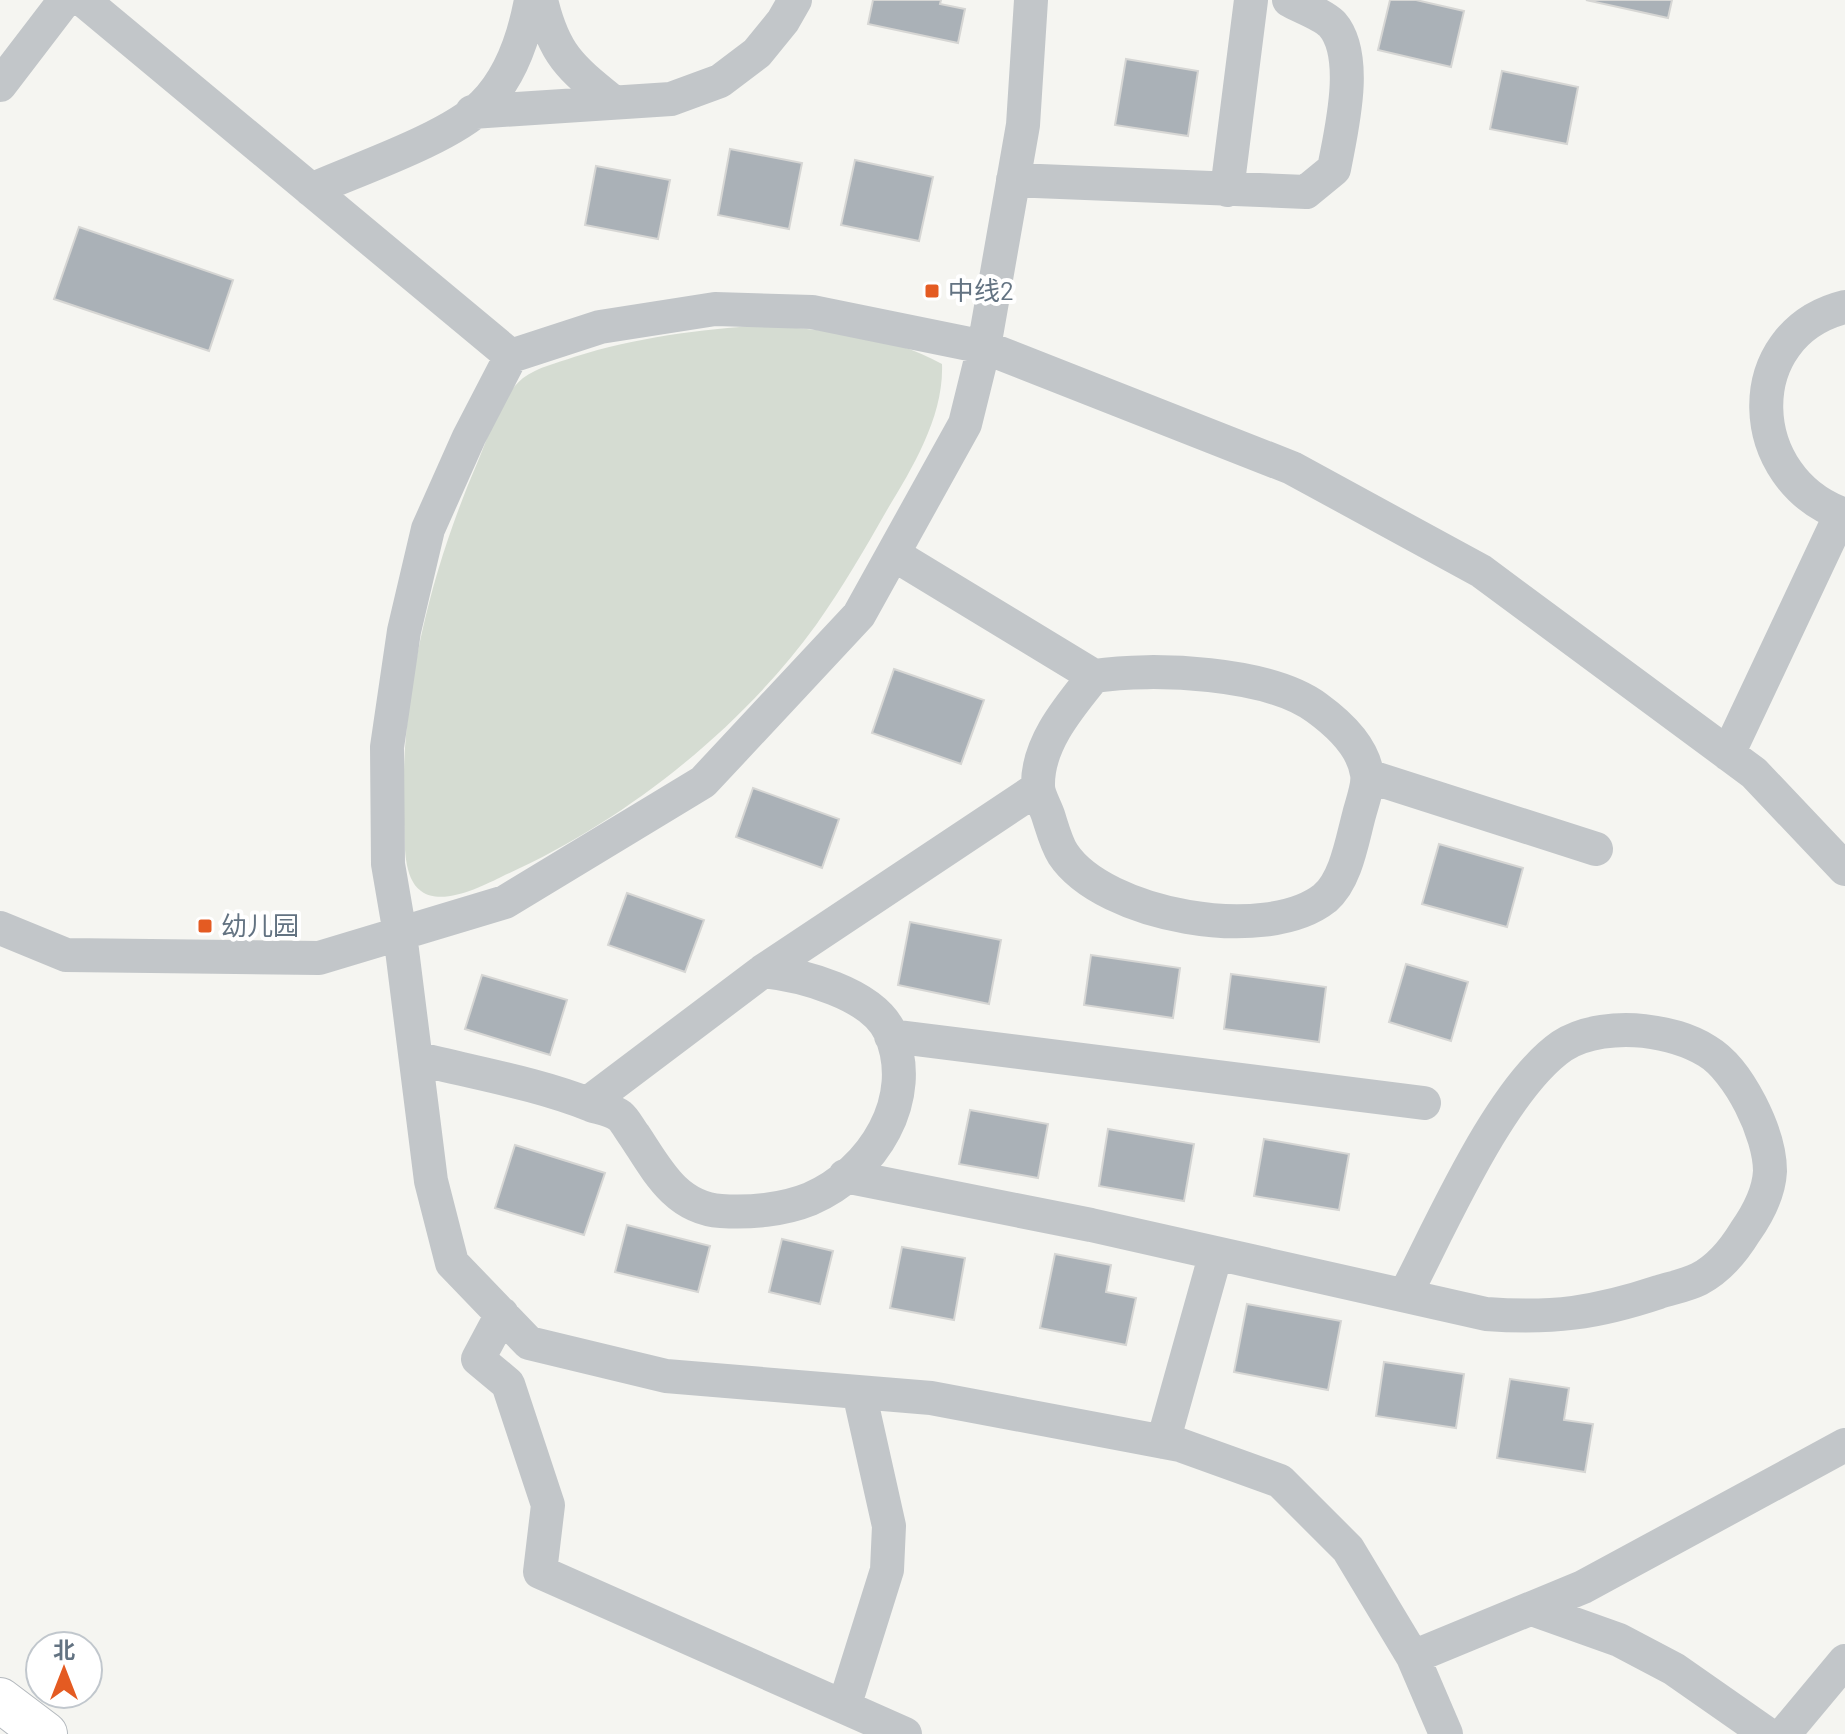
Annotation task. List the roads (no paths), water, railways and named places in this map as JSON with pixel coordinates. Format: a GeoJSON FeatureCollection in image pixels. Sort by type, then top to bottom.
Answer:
{"type":"FeatureCollection","features":[{"type":"Feature","properties":{"kind":"street"},"geometry":{"type":"LineString","coordinates":[[0,85],[65,0]]}},
{"type":"Feature","properties":{"kind":"street"},"geometry":{"type":"LineString","coordinates":[[83,0],[511,356]]}},
{"type":"Feature","properties":{"kind":"street"},"geometry":{"type":"LineString","coordinates":[[311,190],[441,132],[482,106],[511,66],[531,0]]}},
{"type":"Feature","properties":{"kind":"street"},"geometry":{"type":"LineString","coordinates":[[541,0],[548,27],[569,66],[613,102]]}},
{"type":"Feature","properties":{"kind":"street"},"geometry":{"type":"LineString","coordinates":[[472,112],[671,99],[720,81],[757,53],[783,21],[795,0]]}},
{"type":"Feature","properties":{"kind":"street"},"geometry":{"type":"LineString","coordinates":[[0,928],[66,955],[319,958],[505,902],[703,782],[859,615],[965,424],[984,347],[1023,125],[1031,0]]}},
{"type":"Feature","properties":{"kind":"street"},"geometry":{"type":"LineString","coordinates":[[1227,190],[1251,0]]}},
{"type":"Feature","properties":{"kind":"street"},"geometry":{"type":"LineString","coordinates":[[1013,180],[1306,192],[1334,169],[1346,101],[1344,46],[1331,23],[1289,0]]}},
{"type":"Feature","properties":{"kind":"street"},"geometry":{"type":"LineString","coordinates":[[1728,754],[1843,515],[1803,490],[1780,466],[1766,429],[1763,400],[1779,358],[1796,333],[1845,307]]}},
{"type":"Feature","properties":{"kind":"street"},"geometry":{"type":"LineString","coordinates":[[1446,1734],[1413,1657],[1348,1549],[1280,1481],[1163,1442],[931,1398],[666,1376],[529,1343],[452,1263],[431,1181],[400,934],[388,864],[387,747],[404,631],[428,529],[469,437],[511,356],[600,327],[715,309],[812,312],[984,347],[1292,468],[1481,571],[1754,773],[1845,869]]}},
{"type":"Feature","properties":{"kind":"street"},"geometry":{"type":"LineString","coordinates":[[893,554],[1094,676],[1131,670],[1193,673],[1244,681],[1307,700],[1339,725],[1359,751],[1368,776],[1343,870],[1325,897],[1295,913],[1248,921],[1175,916],[1133,903],[1093,881],[1064,855],[1038,788],[1043,754],[1064,714],[1094,676]]}},
{"type":"Feature","properties":{"kind":"street"},"geometry":{"type":"LineString","coordinates":[[1368,776],[1596,849]]}},
{"type":"Feature","properties":{"kind":"street"},"geometry":{"type":"LineString","coordinates":[[588,1103],[763,971],[1038,788]]}},
{"type":"Feature","properties":{"kind":"street"},"geometry":{"type":"LineString","coordinates":[[416,1058],[588,1103],[620,1116],[662,1180],[686,1201],[718,1211],[774,1209],[812,1198],[857,1167],[889,1128],[900,1073],[891,1036],[863,1003],[797,975],[763,971]]}},
{"type":"Feature","properties":{"kind":"street"},"geometry":{"type":"LineString","coordinates":[[845,1176],[1216,1253],[1486,1314],[1542,1318],[1596,1311],[1700,1279],[1733,1251],[1760,1209],[1770,1171],[1761,1124],[1731,1074],[1710,1052],[1675,1035],[1632,1030],[1595,1033],[1563,1045],[1533,1074],[1490,1132],[1405,1295]]}},
{"type":"Feature","properties":{"kind":"street"},"geometry":{"type":"LineString","coordinates":[[891,1036],[1424,1103]]}},
{"type":"Feature","properties":{"kind":"street"},"geometry":{"type":"LineString","coordinates":[[1163,1442],[1216,1253]]}},
{"type":"Feature","properties":{"kind":"street"},"geometry":{"type":"LineString","coordinates":[[502,1314],[478,1359],[508,1384],[548,1505],[540,1572],[905,1734]]}},
{"type":"Feature","properties":{"kind":"street"},"geometry":{"type":"LineString","coordinates":[[844,1707],[887,1570],[889,1526],[859,1392]]}},
{"type":"Feature","properties":{"kind":"street"},"geometry":{"type":"LineString","coordinates":[[1413,1657],[1583,1587],[1845,1445]]}},
{"type":"Feature","properties":{"kind":"street"},"geometry":{"type":"LineString","coordinates":[[1532,1609],[1619,1640],[1674,1669],[1767,1734]]}},
{"type":"Feature","properties":{"kind":"street"},"geometry":{"type":"LineString","coordinates":[[1784,1734],[1845,1661]]}},
{"type":"Feature","properties":{"kind":"street"},"geometry":{"type":"LineString","coordinates":[[0,1700],[45,1734]]}},
{"type":"Feature","properties":{"kind":"place","name":"中线2"},"geometry":{"type":"Point","coordinates":[932,291]}},
{"type":"Feature","properties":{"kind":"place","name":"幼儿园"},"geometry":{"type":"Point","coordinates":[205,926]}}]}
